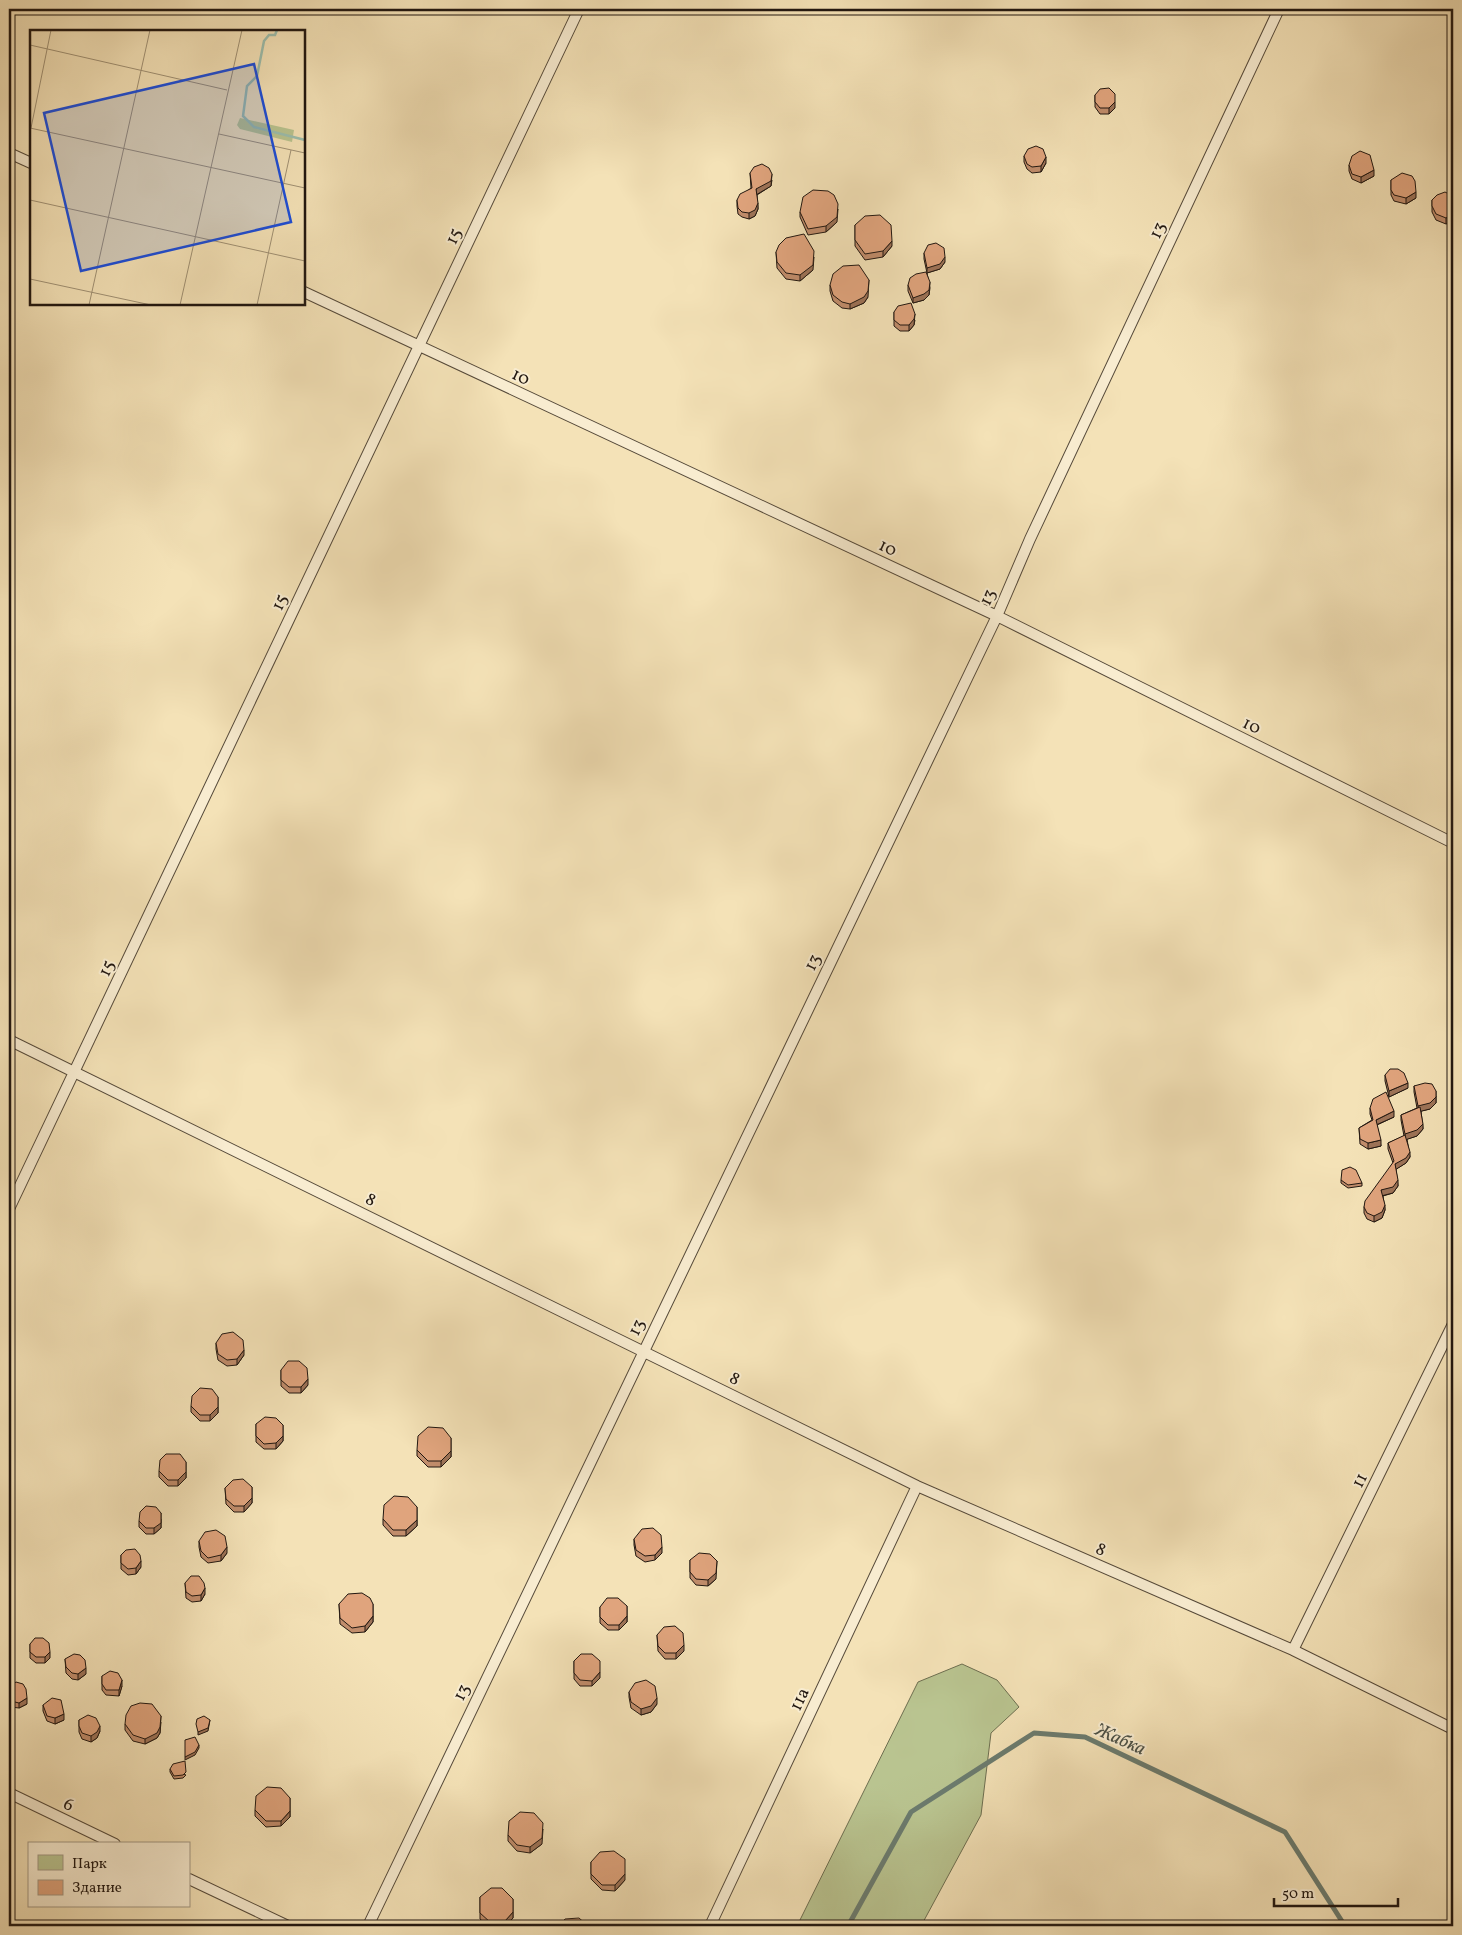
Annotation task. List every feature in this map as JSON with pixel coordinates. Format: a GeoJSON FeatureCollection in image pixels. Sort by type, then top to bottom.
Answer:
{"type":"FeatureCollection","features":[{"type":"Feature","properties":{"kind":"lane","name":"15"},"geometry":{"type":"LineString","coordinates":[[9,1209],[579,9]]}},
{"type":"Feature","properties":{"kind":"lane","name":"13"},"geometry":{"type":"LineString","coordinates":[[368,1926],[997,616],[1030,539],[1279,9]]}},
{"type":"Feature","properties":{"kind":"lane"},"geometry":{"type":"LineString","coordinates":[[9,153],[30,163]]}},
{"type":"Feature","properties":{"kind":"lane","name":"10"},"geometry":{"type":"LineString","coordinates":[[305,292],[997,616],[1453,843]]}},
{"type":"Feature","properties":{"kind":"lane","name":"8"},"geometry":{"type":"LineString","coordinates":[[9,1040],[76,1071],[917,1486],[1294,1650],[1453,1730]]}},
{"type":"Feature","properties":{"kind":"lane","name":"11"},"geometry":{"type":"LineString","coordinates":[[1294,1650],[1453,1324]]}},
{"type":"Feature","properties":{"kind":"lane","name":"11a"},"geometry":{"type":"LineString","coordinates":[[710,1926],[917,1486]]}},
{"type":"Feature","properties":{"kind":"lane","name":"6"},"geometry":{"type":"LineString","coordinates":[[9,1793],[111,1842]]}},
{"type":"Feature","properties":{"kind":"lane"},"geometry":{"type":"LineString","coordinates":[[190,1879],[288,1926]]}},
{"type":"Feature","properties":{"kind":"green space"},"geometry":{"type":"Polygon","coordinates":[[[962,1664],[997,1680],[1019,1707],[991,1733],[981,1815],[921,1926],[797,1926],[918,1682],[962,1664]]]}},
{"type":"Feature","properties":{"kind":"building"},"geometry":{"type":"Polygon","coordinates":[[[1109,88],[1115,94],[1115,102],[1109,108],[1100,108],[1095,102],[1095,95],[1100,89],[1109,88]]]}},
{"type":"Feature","properties":{"kind":"building"},"geometry":{"type":"Polygon","coordinates":[[[1036,146],[1043,149],[1046,157],[1041,166],[1032,167],[1027,164],[1024,156],[1028,149],[1036,146]]]}},
{"type":"Feature","properties":{"kind":"building"},"geometry":{"type":"Polygon","coordinates":[[[1360,151],[1370,155],[1374,170],[1361,177],[1352,174],[1349,165],[1352,156],[1360,151]]]}},
{"type":"Feature","properties":{"kind":"building"},"geometry":{"type":"Polygon","coordinates":[[[762,164],[769,168],[772,174],[771,181],[756,189],[758,203],[755,210],[749,213],[742,212],[738,208],[737,200],[740,194],[752,188],[750,173],[754,167],[762,164]]]}},
{"type":"Feature","properties":{"kind":"building"},"geometry":{"type":"Polygon","coordinates":[[[1402,173],[1412,176],[1415,181],[1416,192],[1406,198],[1394,195],[1391,190],[1391,180],[1402,173]]]}},
{"type":"Feature","properties":{"kind":"building"},"geometry":{"type":"Polygon","coordinates":[[[813,190],[828,191],[834,195],[838,204],[837,217],[826,226],[808,229],[800,212],[803,197],[813,190]]]}},
{"type":"Feature","properties":{"kind":"building"},"geometry":{"type":"Polygon","coordinates":[[[1445,192],[1453,196],[1453,214],[1446,218],[1436,214],[1432,206],[1432,200],[1437,195],[1445,192]]]}},
{"type":"Feature","properties":{"kind":"building"},"geometry":{"type":"Polygon","coordinates":[[[880,215],[891,225],[892,241],[883,251],[865,254],[855,240],[855,225],[865,216],[880,215]]]}},
{"type":"Feature","properties":{"kind":"building"},"geometry":{"type":"Polygon","coordinates":[[[804,234],[814,251],[813,265],[800,275],[786,273],[777,262],[776,252],[779,245],[786,238],[804,234]]]}},
{"type":"Feature","properties":{"kind":"building"},"geometry":{"type":"Polygon","coordinates":[[[936,243],[944,248],[945,257],[940,264],[927,268],[924,253],[928,245],[936,243]]]}},
{"type":"Feature","properties":{"kind":"building"},"geometry":{"type":"Polygon","coordinates":[[[859,265],[869,280],[868,291],[864,297],[850,304],[842,302],[833,295],[830,285],[833,274],[843,266],[859,265]]]}},
{"type":"Feature","properties":{"kind":"building"},"geometry":{"type":"Polygon","coordinates":[[[926,272],[930,282],[929,290],[913,298],[908,285],[910,278],[916,274],[926,272]]]}},
{"type":"Feature","properties":{"kind":"building"},"geometry":{"type":"Polygon","coordinates":[[[911,303],[915,314],[914,319],[909,325],[900,325],[894,320],[894,312],[898,306],[911,303]]]}},
{"type":"Feature","properties":{"kind":"building"},"geometry":{"type":"Polygon","coordinates":[[[1390,1069],[1398,1069],[1404,1073],[1408,1083],[1389,1091],[1385,1075],[1390,1069]]]}},
{"type":"Feature","properties":{"kind":"building"},"geometry":{"type":"Polygon","coordinates":[[[1425,1083],[1432,1084],[1436,1091],[1436,1097],[1430,1103],[1418,1106],[1414,1086],[1425,1083]]]}},
{"type":"Feature","properties":{"kind":"building"},"geometry":{"type":"Polygon","coordinates":[[[1386,1092],[1394,1111],[1376,1120],[1381,1140],[1368,1143],[1360,1139],[1359,1128],[1373,1120],[1370,1108],[1373,1099],[1386,1092]]]}},
{"type":"Feature","properties":{"kind":"building"},"geometry":{"type":"Polygon","coordinates":[[[1420,1107],[1423,1124],[1417,1130],[1405,1134],[1401,1115],[1420,1107]]]}},
{"type":"Feature","properties":{"kind":"building"},"geometry":{"type":"Polygon","coordinates":[[[1405,1135],[1410,1152],[1406,1158],[1395,1164],[1398,1180],[1393,1187],[1381,1190],[1385,1205],[1382,1212],[1374,1216],[1367,1213],[1364,1207],[1365,1201],[1394,1161],[1388,1143],[1405,1135]]]}},
{"type":"Feature","properties":{"kind":"building"},"geometry":{"type":"Polygon","coordinates":[[[1350,1167],[1356,1170],[1362,1183],[1348,1185],[1341,1180],[1342,1170],[1350,1167]]]}},
{"type":"Feature","properties":{"kind":"building"},"geometry":{"type":"Polygon","coordinates":[[[233,1332],[243,1340],[244,1350],[237,1359],[227,1360],[218,1354],[216,1343],[222,1334],[233,1332]]]}},
{"type":"Feature","properties":{"kind":"building"},"geometry":{"type":"Polygon","coordinates":[[[288,1361],[299,1361],[307,1368],[308,1379],[301,1387],[289,1387],[281,1380],[281,1370],[288,1361]]]}},
{"type":"Feature","properties":{"kind":"building"},"geometry":{"type":"Polygon","coordinates":[[[200,1388],[212,1389],[218,1397],[218,1407],[210,1415],[200,1415],[191,1406],[192,1396],[200,1388]]]}},
{"type":"Feature","properties":{"kind":"building"},"geometry":{"type":"Polygon","coordinates":[[[265,1417],[276,1418],[283,1425],[283,1436],[276,1443],[264,1444],[256,1436],[256,1424],[265,1417]]]}},
{"type":"Feature","properties":{"kind":"building"},"geometry":{"type":"Polygon","coordinates":[[[428,1427],[443,1428],[451,1438],[451,1451],[441,1461],[428,1461],[417,1450],[418,1436],[428,1427]]]}},
{"type":"Feature","properties":{"kind":"building"},"geometry":{"type":"Polygon","coordinates":[[[166,1454],[180,1454],[186,1462],[186,1472],[178,1480],[168,1480],[159,1471],[160,1460],[166,1454]]]}},
{"type":"Feature","properties":{"kind":"building"},"geometry":{"type":"Polygon","coordinates":[[[243,1479],[252,1487],[252,1498],[244,1506],[234,1506],[226,1499],[225,1488],[233,1480],[243,1479]]]}},
{"type":"Feature","properties":{"kind":"building"},"geometry":{"type":"Polygon","coordinates":[[[394,1496],[408,1497],[417,1507],[417,1520],[406,1530],[393,1530],[383,1519],[384,1505],[394,1496]]]}},
{"type":"Feature","properties":{"kind":"building"},"geometry":{"type":"Polygon","coordinates":[[[146,1506],[156,1507],[161,1513],[161,1523],[154,1528],[146,1528],[139,1521],[140,1512],[146,1506]]]}},
{"type":"Feature","properties":{"kind":"building"},"geometry":{"type":"Polygon","coordinates":[[[653,1528],[661,1535],[662,1547],[655,1555],[645,1556],[636,1550],[634,1539],[642,1529],[653,1528]]]}},
{"type":"Feature","properties":{"kind":"building"},"geometry":{"type":"Polygon","coordinates":[[[216,1530],[225,1536],[227,1547],[221,1555],[208,1558],[201,1551],[199,1541],[205,1532],[216,1530]]]}},
{"type":"Feature","properties":{"kind":"building"},"geometry":{"type":"Polygon","coordinates":[[[135,1549],[140,1555],[141,1561],[136,1568],[128,1569],[121,1563],[121,1555],[126,1550],[135,1549]]]}},
{"type":"Feature","properties":{"kind":"building"},"geometry":{"type":"Polygon","coordinates":[[[699,1553],[710,1554],[717,1561],[716,1573],[708,1580],[696,1579],[690,1572],[690,1560],[699,1553]]]}},
{"type":"Feature","properties":{"kind":"building"},"geometry":{"type":"Polygon","coordinates":[[[191,1576],[199,1576],[204,1583],[205,1588],[201,1595],[192,1596],[186,1592],[185,1583],[191,1576]]]}},
{"type":"Feature","properties":{"kind":"building"},"geometry":{"type":"Polygon","coordinates":[[[362,1593],[370,1598],[373,1604],[373,1616],[365,1626],[352,1628],[340,1618],[339,1604],[348,1594],[362,1593]]]}},
{"type":"Feature","properties":{"kind":"building"},"geometry":{"type":"Polygon","coordinates":[[[607,1598],[618,1598],[627,1606],[627,1616],[619,1625],[608,1625],[600,1617],[600,1607],[607,1598]]]}},
{"type":"Feature","properties":{"kind":"building"},"geometry":{"type":"Polygon","coordinates":[[[675,1626],[683,1633],[684,1645],[676,1653],[665,1653],[658,1646],[657,1635],[664,1627],[675,1626]]]}},
{"type":"Feature","properties":{"kind":"building"},"geometry":{"type":"Polygon","coordinates":[[[35,1638],[43,1638],[49,1643],[50,1652],[45,1657],[36,1657],[30,1652],[30,1644],[35,1638]]]}},
{"type":"Feature","properties":{"kind":"building"},"geometry":{"type":"Polygon","coordinates":[[[74,1654],[80,1655],[85,1660],[86,1668],[78,1674],[72,1673],[66,1667],[65,1659],[74,1654]]]}},
{"type":"Feature","properties":{"kind":"building"},"geometry":{"type":"Polygon","coordinates":[[[581,1654],[592,1654],[600,1661],[600,1672],[592,1681],[580,1680],[574,1673],[574,1661],[581,1654]]]}},
{"type":"Feature","properties":{"kind":"building"},"geometry":{"type":"Polygon","coordinates":[[[110,1671],[118,1673],[122,1680],[119,1690],[106,1690],[102,1684],[102,1676],[110,1671]]]}},
{"type":"Feature","properties":{"kind":"building"},"geometry":{"type":"Polygon","coordinates":[[[646,1680],[655,1686],[657,1698],[651,1706],[641,1709],[631,1702],[629,1692],[635,1683],[646,1680]]]}},
{"type":"Feature","properties":{"kind":"building"},"geometry":{"type":"Polygon","coordinates":[[[16,1682],[23,1684],[26,1689],[27,1698],[19,1703],[11,1701],[9,1698],[9,1687],[16,1682]]]}},
{"type":"Feature","properties":{"kind":"building"},"geometry":{"type":"Polygon","coordinates":[[[52,1698],[61,1700],[64,1714],[55,1718],[47,1716],[43,1705],[52,1698]]]}},
{"type":"Feature","properties":{"kind":"building"},"geometry":{"type":"Polygon","coordinates":[[[140,1703],[152,1704],[161,1716],[160,1727],[157,1733],[145,1739],[133,1735],[125,1724],[126,1715],[131,1706],[140,1703]]]}},
{"type":"Feature","properties":{"kind":"building"},"geometry":{"type":"Polygon","coordinates":[[[88,1715],[96,1718],[100,1726],[97,1732],[91,1736],[82,1733],[79,1726],[79,1720],[88,1715]]]}},
{"type":"Feature","properties":{"kind":"building"},"geometry":{"type":"Polygon","coordinates":[[[204,1716],[210,1720],[208,1728],[198,1732],[197,1719],[204,1716]]]}},
{"type":"Feature","properties":{"kind":"building"},"geometry":{"type":"Polygon","coordinates":[[[195,1737],[199,1745],[195,1752],[185,1757],[185,1740],[195,1737]]]}},
{"type":"Feature","properties":{"kind":"building"},"geometry":{"type":"Polygon","coordinates":[[[185,1761],[186,1772],[183,1775],[174,1776],[170,1769],[173,1764],[185,1761]]]}},
{"type":"Feature","properties":{"kind":"building"},"geometry":{"type":"Polygon","coordinates":[[[267,1787],[281,1788],[290,1798],[290,1811],[281,1821],[266,1821],[255,1810],[256,1796],[267,1787]]]}},
{"type":"Feature","properties":{"kind":"building"},"geometry":{"type":"Polygon","coordinates":[[[520,1812],[534,1813],[543,1823],[542,1838],[530,1847],[517,1845],[508,1835],[509,1821],[520,1812]]]}},
{"type":"Feature","properties":{"kind":"building"},"geometry":{"type":"Polygon","coordinates":[[[614,1851],[625,1859],[625,1874],[615,1885],[602,1885],[591,1874],[591,1862],[600,1852],[614,1851]]]}},
{"type":"Feature","properties":{"kind":"building"},"geometry":{"type":"Polygon","coordinates":[[[491,1888],[502,1888],[513,1899],[513,1912],[505,1921],[490,1922],[480,1913],[480,1897],[491,1888]]]}},
{"type":"Feature","properties":{"kind":"building"},"geometry":{"type":"Polygon","coordinates":[[[579,1918],[588,1926],[559,1926],[565,1919],[579,1918]]]}},
{"type":"Feature","properties":{"kind":"waterway","name":"Жабка"},"geometry":{"type":"LineString","coordinates":[[848,1926],[911,1812],[1034,1733],[1085,1737],[1285,1832],[1345,1926]]}}]}
